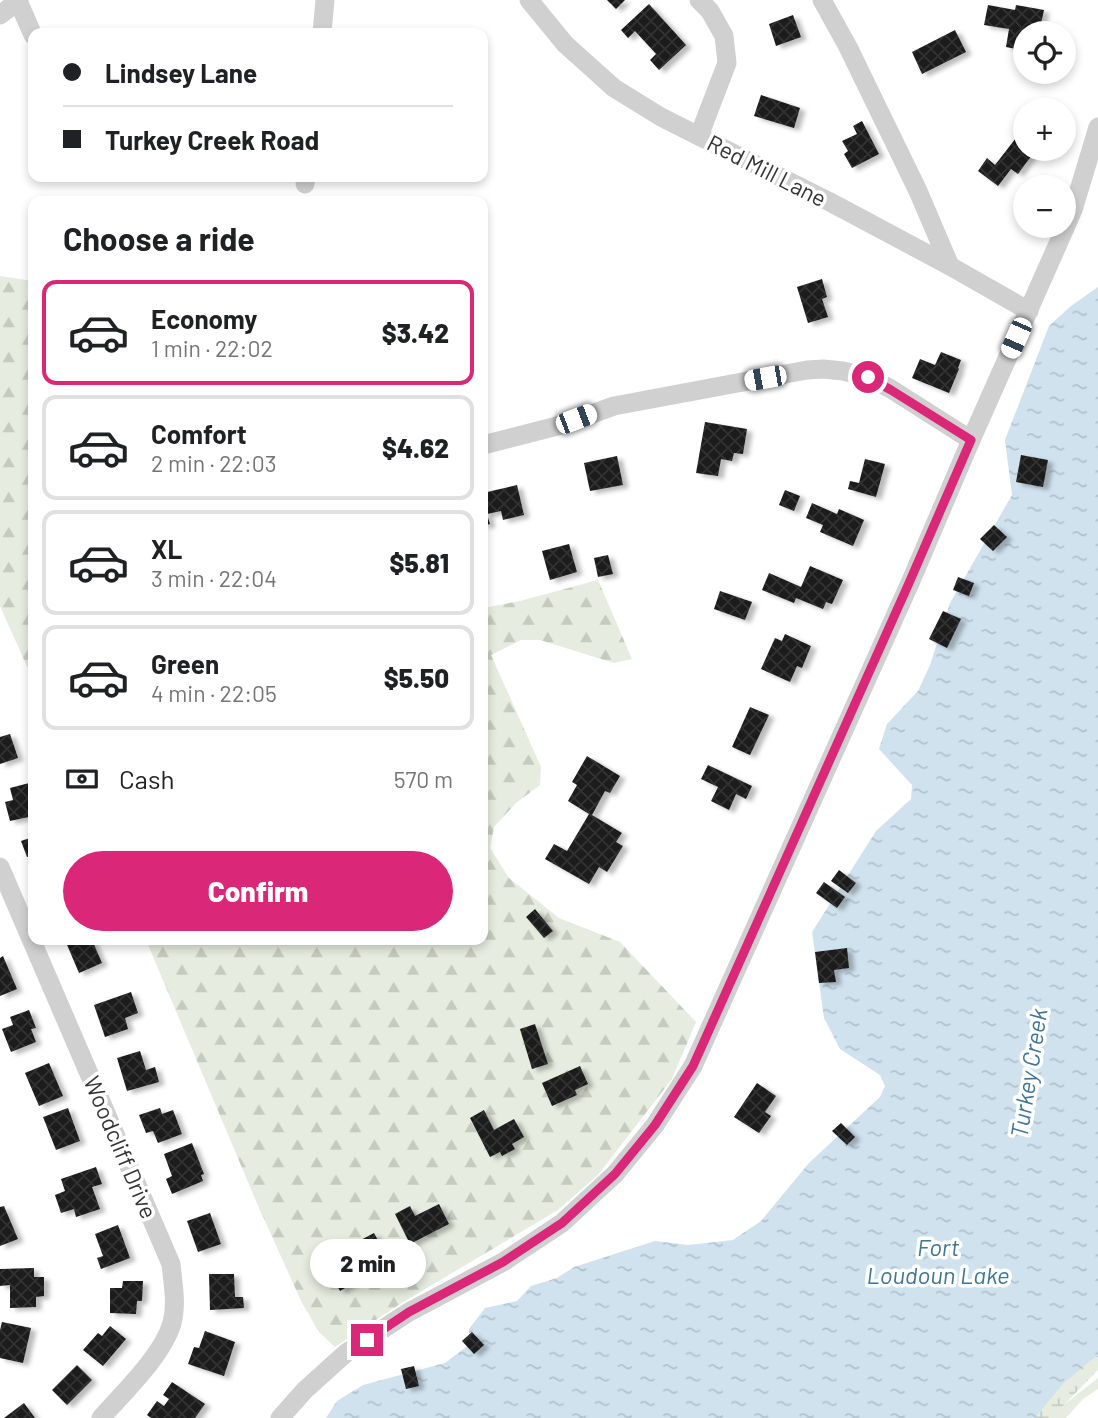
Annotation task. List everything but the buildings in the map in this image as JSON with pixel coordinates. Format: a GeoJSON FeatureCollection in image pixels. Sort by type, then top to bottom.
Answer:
{"type":"FeatureCollection","features":[{"type":"Feature","properties":{"kind":"street"},"geometry":{"type":"LineString","coordinates":[[322,28],[325,0]]}},
{"type":"Feature","properties":{"kind":"street","name":"Red Mill Lane"},"geometry":{"type":"LineString","coordinates":[[529,0],[565,44],[614,88],[660,117],[830,202],[1029,311]]}},
{"type":"Feature","properties":{"kind":"street"},"geometry":{"type":"LineString","coordinates":[[699,0],[710,11],[724,36],[727,63],[699,136]]}},
{"type":"Feature","properties":{"kind":"street"},"geometry":{"type":"LineString","coordinates":[[822,0],[918,191],[950,266]]}},
{"type":"Feature","properties":{"kind":"street"},"geometry":{"type":"LineString","coordinates":[[0,15],[18,1],[30,28]]}},
{"type":"Feature","properties":{"kind":"street"},"geometry":{"type":"LineString","coordinates":[[280,1418],[305,1390],[346,1353],[409,1312],[503,1262],[562,1223],[615,1174],[655,1125],[693,1066],[1073,210],[1098,127]]}},
{"type":"Feature","properties":{"kind":"street"},"geometry":{"type":"LineString","coordinates":[[488,444],[561,425],[614,406],[823,369],[868,377],[971,440]]}},
{"type":"Feature","properties":{"kind":"street","name":"Woodcliff Drive"},"geometry":{"type":"LineString","coordinates":[[0,867],[28,932]]}},
{"type":"Feature","properties":{"kind":"street","name":"Woodcliff Drive"},"geometry":{"type":"LineString","coordinates":[[34,945],[171,1264],[175,1294],[172,1324],[158,1352],[101,1418]]}},
{"type":"Feature","properties":{"kind":"green space"},"geometry":{"type":"Polygon","coordinates":[[[0,276],[28,280],[28,669],[0,606],[0,276]]]}},
{"type":"Feature","properties":{"kind":"green space"},"geometry":{"type":"Polygon","coordinates":[[[598,580],[632,659],[614,663],[540,640],[521,640],[491,655],[541,767],[540,785],[516,803],[494,827],[490,848],[509,878],[559,918],[620,942],[696,1022],[672,1079],[598,1175],[558,1210],[400,1304],[335,1347],[319,1332],[302,1303],[148,945],[488,945],[488,607],[598,580]]]}},
{"type":"Feature","properties":{"kind":"green space"},"geometry":{"type":"Polygon","coordinates":[[[1098,1355],[1098,1370],[1051,1418],[1035,1418],[1064,1383],[1098,1355]]]}},
{"type":"Feature","properties":{"kind":"green space"},"geometry":{"type":"Polygon","coordinates":[[[1098,1378],[1098,1389],[1083,1399],[1066,1418],[1047,1418],[1098,1378]]]}},
{"type":"Feature","properties":{"kind":"water","name":"Fort Loudoun Lake"},"geometry":{"type":"Polygon","coordinates":[[[1098,287],[1098,1355],[1064,1383],[1035,1418],[326,1418],[337,1401],[363,1385],[445,1363],[470,1344],[469,1329],[485,1308],[517,1301],[531,1286],[557,1278],[574,1267],[655,1241],[688,1245],[733,1240],[761,1221],[809,1163],[880,1097],[885,1086],[880,1075],[840,1049],[824,1018],[812,932],[876,831],[911,799],[912,785],[879,749],[887,724],[918,691],[930,665],[950,603],[1012,495],[1005,440],[1049,326],[1098,287]]]}},
{"type":"Feature","properties":{"kind":"route"},"geometry":{"type":"LineString","coordinates":[[367,1340],[409,1312],[503,1262],[562,1223],[615,1174],[655,1125],[693,1066],[971,440],[868,377]]}},
{"type":"Feature","properties":{"kind":"water label","name":"Turkey Creek"},"geometry":{"type":"Point","coordinates":[1028,1073]}}]}
